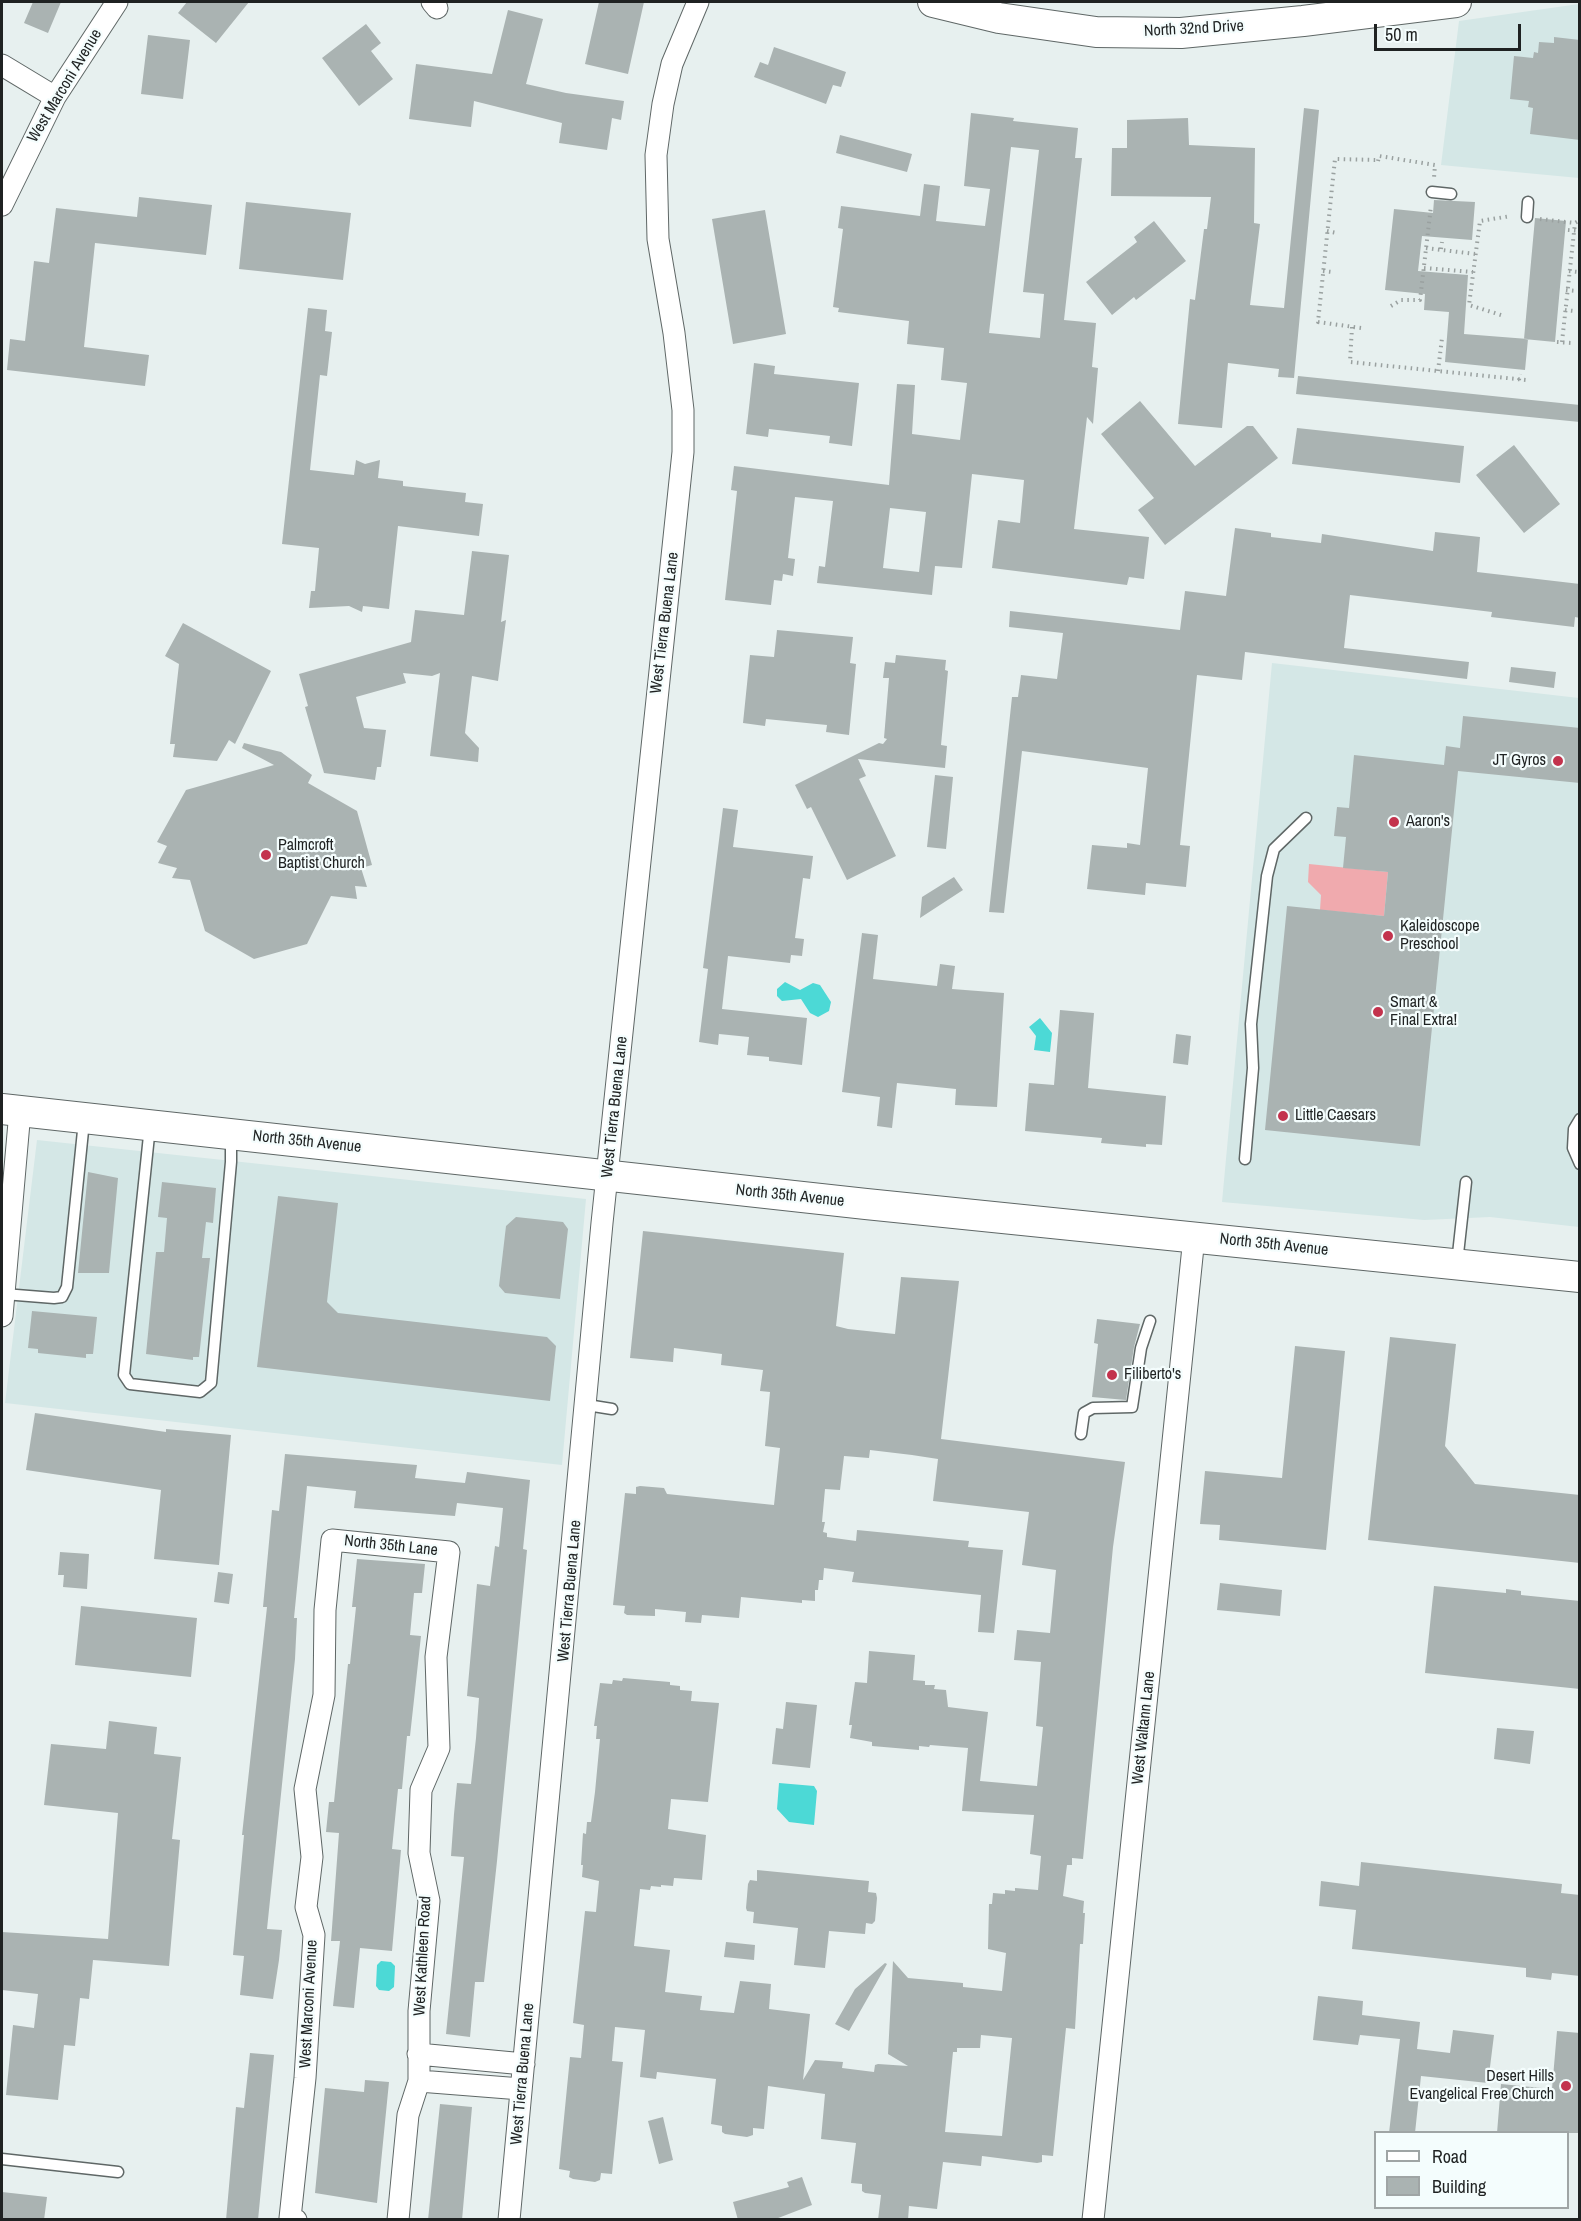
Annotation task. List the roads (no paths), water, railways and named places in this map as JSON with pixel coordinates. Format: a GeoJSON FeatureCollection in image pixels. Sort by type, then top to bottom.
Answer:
{"type":"FeatureCollection","features":[{"type":"Feature","properties":{"kind":"main road","name":"North 32nd Drive"},"geometry":{"type":"LineString","coordinates":[[933,2],[999,18],[1096,32],[1181,33],[1302,11],[1456,2]]}},
{"type":"Feature","properties":{"kind":"main road","name":"North 35th Avenue"},"geometry":{"type":"LineString","coordinates":[[11,1110],[608,1176],[1580,1277]]}},
{"type":"Feature","properties":{"kind":"street","name":"West Marconi Avenue"},"geometry":{"type":"LineString","coordinates":[[2,205],[55,97],[117,2]]}},
{"type":"Feature","properties":{"kind":"street","name":"West Tierra Buena Lane"},"geometry":{"type":"LineString","coordinates":[[509,2220],[608,1176],[683,452],[683,410],[674,333],[658,239],[656,155],[663,104],[672,64],[698,2]]}},
{"type":"Feature","properties":{"kind":"street"},"geometry":{"type":"LineString","coordinates":[[2,65],[55,97]]}},
{"type":"Feature","properties":{"kind":"street"},"geometry":{"type":"LineString","coordinates":[[2,1316],[11,1110]]}},
{"type":"Feature","properties":{"kind":"street","name":"West Waltann Lane"},"geometry":{"type":"LineString","coordinates":[[1093,2220],[1194,1237]]}},
{"type":"Feature","properties":{"kind":"street","name":"West Marconi Avenue"},"geometry":{"type":"LineString","coordinates":[[293,2219],[314,1935],[306,1907],[312,1857],[305,1790],[324,1695],[325,1610],[332,1540]]}},
{"type":"Feature","properties":{"kind":"street","name":"North 35th Lane"},"geometry":{"type":"LineString","coordinates":[[332,1540],[449,1552]]}},
{"type":"Feature","properties":{"kind":"street","name":"West Kathleen Road"},"geometry":{"type":"LineString","coordinates":[[398,2220],[408,2115],[419,2081],[419,2011],[429,1901],[419,1853],[421,1790],[439,1748],[436,1657],[449,1552]]}},
{"type":"Feature","properties":{"kind":"street"},"geometry":{"type":"LineString","coordinates":[[418,2054],[524,2064]]}},
{"type":"Feature","properties":{"kind":"street"},"geometry":{"type":"LineString","coordinates":[[448,2083],[450,2057]]}},
{"type":"Feature","properties":{"kind":"street"},"geometry":{"type":"LineString","coordinates":[[419,2081],[521,2089]]}},
{"type":"Feature","properties":{"kind":"lane"},"geometry":{"type":"LineString","coordinates":[[1432,192],[1451,194]]}},
{"type":"Feature","properties":{"kind":"lane"},"geometry":{"type":"LineString","coordinates":[[1527,217],[1528,202]]}},
{"type":"Feature","properties":{"kind":"lane"},"geometry":{"type":"LineString","coordinates":[[1245,1159],[1253,1068],[1251,1024],[1267,876],[1274,849],[1306,818]]}},
{"type":"Feature","properties":{"kind":"lane"},"geometry":{"type":"LineString","coordinates":[[3,1294],[54,1298],[62,1297],[67,1287],[85,1118]]}},
{"type":"Feature","properties":{"kind":"lane"},"geometry":{"type":"LineString","coordinates":[[1580,1119],[1574,1129],[1573,1148],[1580,1164]]}},
{"type":"Feature","properties":{"kind":"lane"},"geometry":{"type":"LineString","coordinates":[[150,1125],[124,1375],[130,1384],[200,1392],[211,1383],[231,1162],[231,1134]]}},
{"type":"Feature","properties":{"kind":"lane"},"geometry":{"type":"LineString","coordinates":[[1456,1265],[1466,1182]]}},
{"type":"Feature","properties":{"kind":"lane"},"geometry":{"type":"LineString","coordinates":[[1082,1434],[1084,1413],[1093,1408],[1132,1407],[1141,1348],[1150,1321]]}},
{"type":"Feature","properties":{"kind":"lane"},"geometry":{"type":"LineString","coordinates":[[586,1405],[612,1409]]}},
{"type":"Feature","properties":{"kind":"lane"},"geometry":{"type":"LineString","coordinates":[[2,2159],[118,2172]]}},
{"type":"Feature","properties":{"kind":"water"},"geometry":{"type":"Polygon","coordinates":[[[785,982],[800,990],[813,983],[820,985],[831,1002],[829,1011],[818,1017],[810,1013],[801,999],[782,1001],[777,996],[777,989],[785,982]]]}},
{"type":"Feature","properties":{"kind":"water"},"geometry":{"type":"Polygon","coordinates":[[[1040,1018],[1052,1033],[1050,1052],[1034,1050],[1036,1036],[1029,1027],[1040,1018]]]}},
{"type":"Feature","properties":{"kind":"water"},"geometry":{"type":"Polygon","coordinates":[[[779,1783],[814,1786],[817,1791],[814,1825],[789,1822],[777,1809],[779,1783]]]}},
{"type":"Feature","properties":{"kind":"water"},"geometry":{"type":"Polygon","coordinates":[[[381,1961],[391,1962],[395,1966],[394,1987],[389,1991],[379,1990],[376,1986],[377,1965],[381,1961]]]}},
{"type":"Feature","properties":{"kind":"place","name":"JT Gyros"},"geometry":{"type":"Point","coordinates":[1558,761]}},
{"type":"Feature","properties":{"kind":"place","name":"Aaron's"},"geometry":{"type":"Point","coordinates":[1394,822]}},
{"type":"Feature","properties":{"kind":"place","name":"Palmcroft Baptist Church"},"geometry":{"type":"Point","coordinates":[266,855]}},
{"type":"Feature","properties":{"kind":"place","name":"Kaleidoscope Preschool"},"geometry":{"type":"Point","coordinates":[1388,936]}},
{"type":"Feature","properties":{"kind":"place","name":"Smart & Final Extra!"},"geometry":{"type":"Point","coordinates":[1378,1012]}},
{"type":"Feature","properties":{"kind":"place","name":"Little Caesars"},"geometry":{"type":"Point","coordinates":[1283,1116]}},
{"type":"Feature","properties":{"kind":"place","name":"Filiberto's"},"geometry":{"type":"Point","coordinates":[1112,1375]}},
{"type":"Feature","properties":{"kind":"place","name":"Desert Hills Evangelical Free Church"},"geometry":{"type":"Point","coordinates":[1566,2086]}}]}
